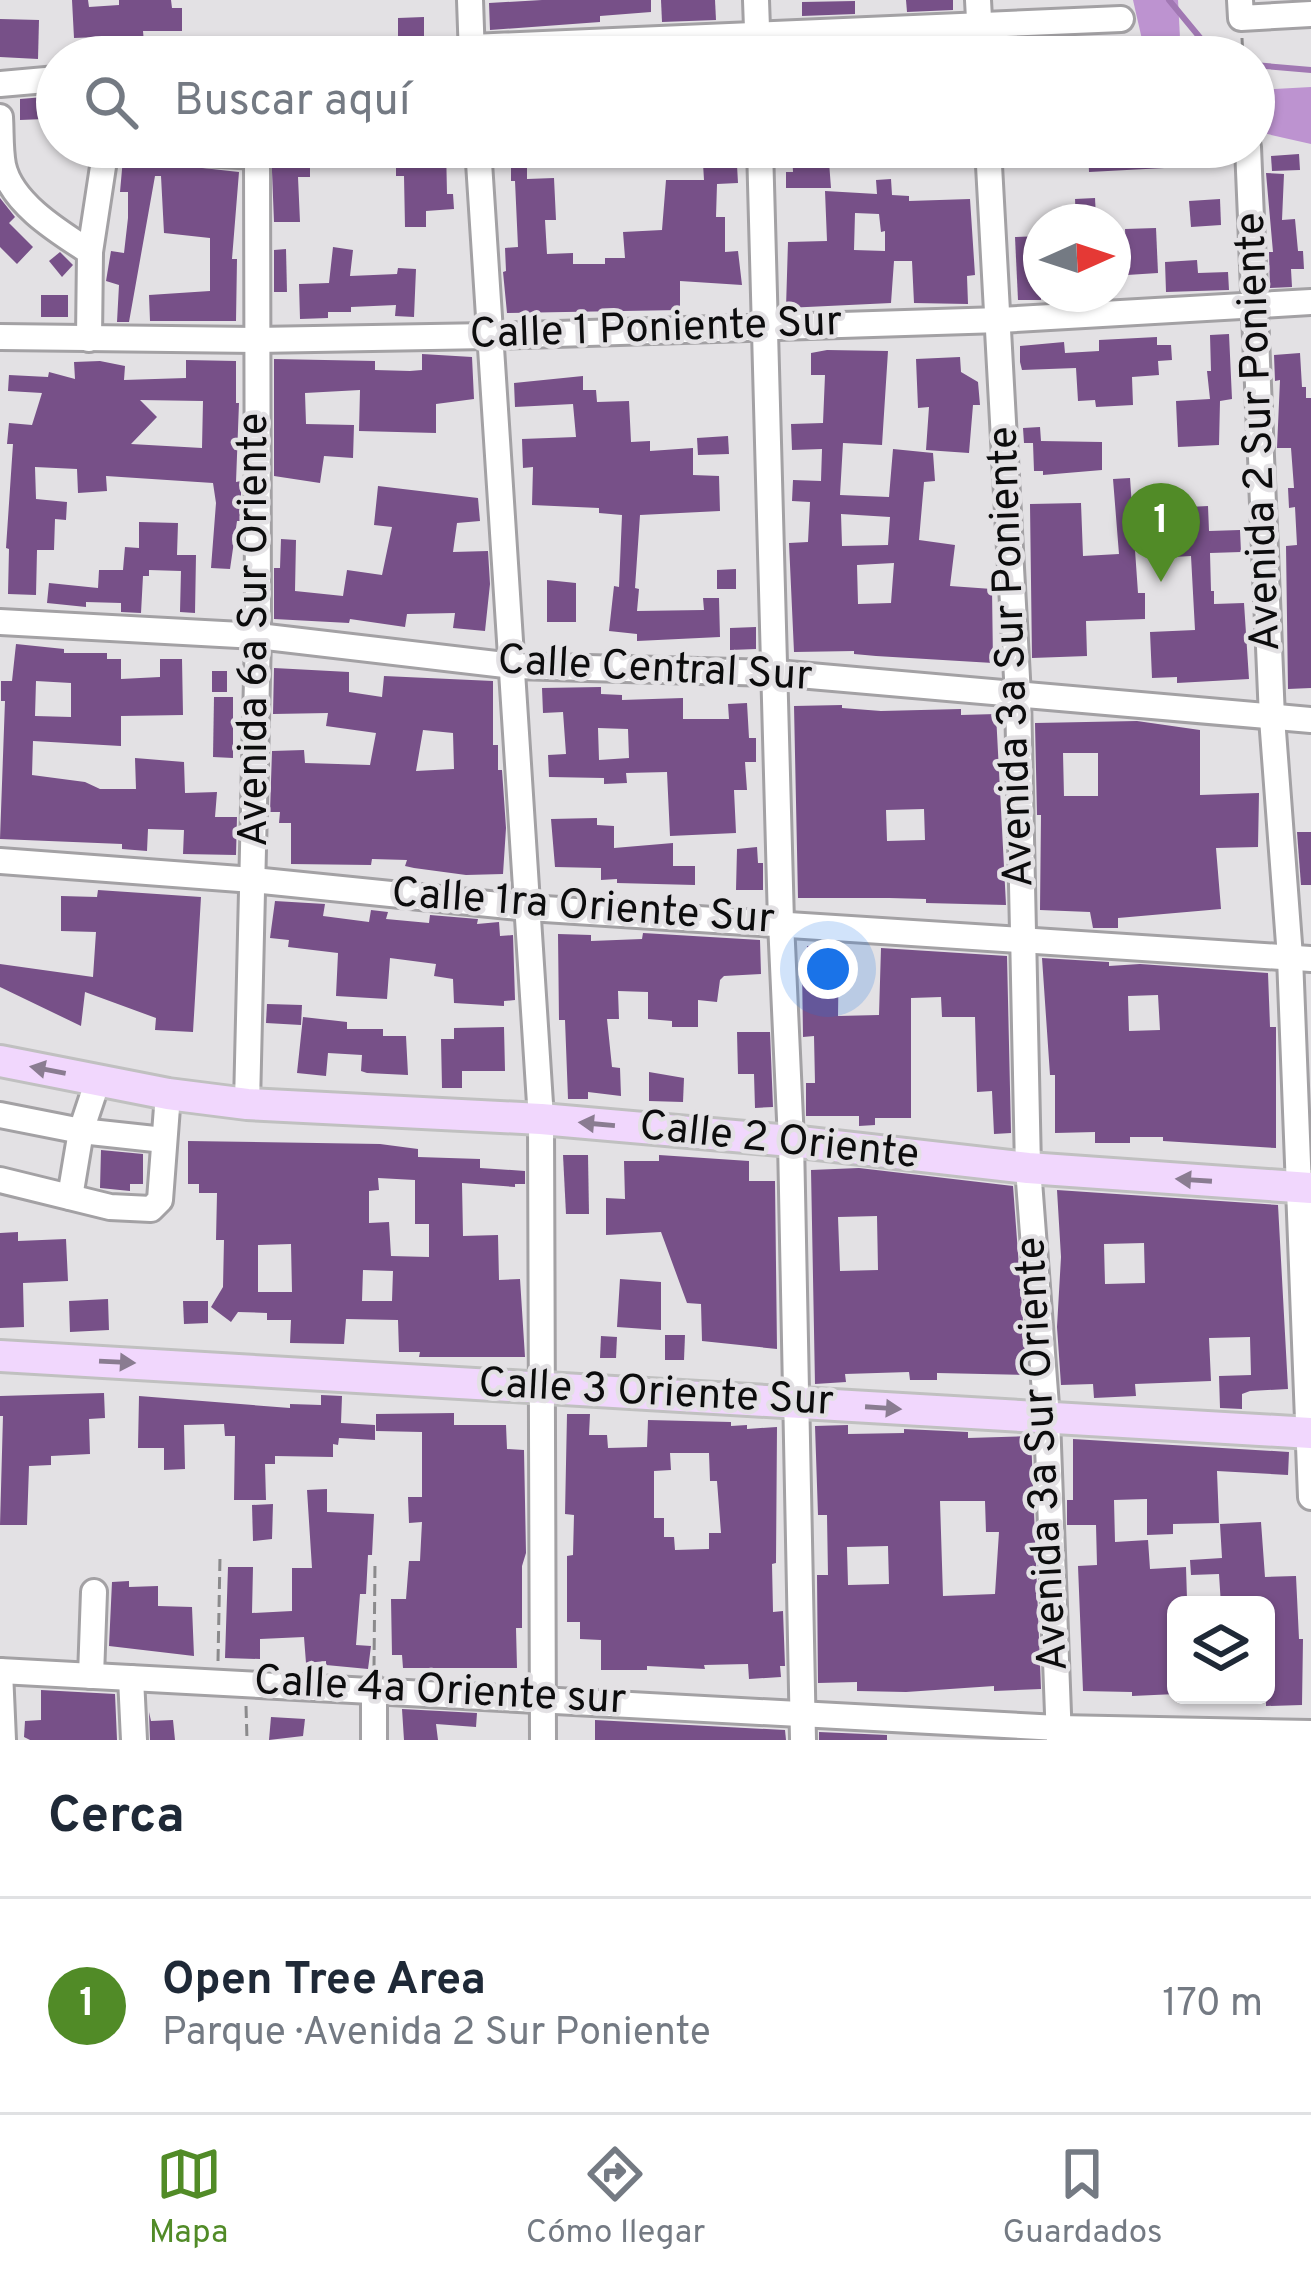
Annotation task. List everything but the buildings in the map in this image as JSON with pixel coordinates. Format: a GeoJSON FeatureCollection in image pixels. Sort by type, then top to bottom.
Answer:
{"type":"FeatureCollection","features":[{"type":"Feature","properties":{"kind":"main road","name":"Calle 2 Oriente"},"geometry":{"type":"LineString","coordinates":[[0,1061],[168,1094],[247,1104],[541,1119],[1028,1168],[1304,1187]]}},
{"type":"Feature","properties":{"kind":"main road","name":"Calle 3 Oriente Sur"},"geometry":{"type":"LineString","coordinates":[[0,1356],[1309,1433]]}},
{"type":"Feature","properties":{"kind":"street"},"geometry":{"type":"LineString","coordinates":[[470,0],[471,36]]}},
{"type":"Feature","properties":{"kind":"street"},"geometry":{"type":"LineString","coordinates":[[756,0],[758,36]]}},
{"type":"Feature","properties":{"kind":"street"},"geometry":{"type":"LineString","coordinates":[[1241,9],[1311,14]]}},
{"type":"Feature","properties":{"kind":"street"},"geometry":{"type":"LineString","coordinates":[[823,36],[979,12],[1121,19]]}},
{"type":"Feature","properties":{"kind":"street"},"geometry":{"type":"LineString","coordinates":[[0,84],[36,81]]}},
{"type":"Feature","properties":{"kind":"street"},"geometry":{"type":"LineString","coordinates":[[0,117],[4,169],[16,192],[58,231],[90,252]]}},
{"type":"Feature","properties":{"kind":"street"},"geometry":{"type":"LineString","coordinates":[[89,338],[90,252],[103,168]]}},
{"type":"Feature","properties":{"kind":"street","name":"Avenida 6a Sur Oriente"},"geometry":{"type":"LineString","coordinates":[[247,1104],[258,635],[257,168]]}},
{"type":"Feature","properties":{"kind":"street"},"geometry":{"type":"LineString","coordinates":[[479,168],[541,1119],[543,1740]]}},
{"type":"Feature","properties":{"kind":"street"},"geometry":{"type":"LineString","coordinates":[[760,168],[791,1141],[803,1740]]}},
{"type":"Feature","properties":{"kind":"street","name":"Avenida 3a Sur Poniente"},"geometry":{"type":"LineString","coordinates":[[989,168],[1018,696],[1028,1168]]}},
{"type":"Feature","properties":{"kind":"street","name":"Avenida 2 Sur Poniente"},"geometry":{"type":"LineString","coordinates":[[1249,168],[1272,718],[1300,958],[1311,1497]]}},
{"type":"Feature","properties":{"kind":"street","name":"Calle 1 Poniente Sur"},"geometry":{"type":"LineString","coordinates":[[0,337],[490,336],[1000,320],[1311,302]]}},
{"type":"Feature","properties":{"kind":"street","name":"Calle Central Sur"},"geometry":{"type":"LineString","coordinates":[[0,622],[258,635],[513,666],[776,673],[1311,720]]}},
{"type":"Feature","properties":{"kind":"street","name":"Calle 1ra Oriente Sur"},"geometry":{"type":"LineString","coordinates":[[0,861],[529,908],[1300,958]]}},
{"type":"Feature","properties":{"kind":"street"},"geometry":{"type":"LineString","coordinates":[[70,1197],[81,1131],[98,1080]]}},
{"type":"Feature","properties":{"kind":"street"},"geometry":{"type":"LineString","coordinates":[[0,1180],[110,1207],[151,1209],[160,1200],[168,1094]]}},
{"type":"Feature","properties":{"kind":"street"},"geometry":{"type":"LineString","coordinates":[[0,1115],[81,1131],[164,1140]]}},
{"type":"Feature","properties":{"kind":"street","name":"Avenida 3a Sur Oriente"},"geometry":{"type":"LineString","coordinates":[[1028,1168],[1047,1419],[1059,1734]]}},
{"type":"Feature","properties":{"kind":"street"},"geometry":{"type":"LineString","coordinates":[[91,1676],[94,1592]]}},
{"type":"Feature","properties":{"kind":"street"},"geometry":{"type":"LineString","coordinates":[[0,1671],[3,1740]]}},
{"type":"Feature","properties":{"kind":"street","name":"Calle 4a Oriente sur"},"geometry":{"type":"LineString","coordinates":[[0,1671],[544,1697],[1059,1734],[1311,1733]]}},
{"type":"Feature","properties":{"kind":"street"},"geometry":{"type":"LineString","coordinates":[[131,1678],[134,1740]]}},
{"type":"Feature","properties":{"kind":"street"},"geometry":{"type":"LineString","coordinates":[[374,1688],[374,1740]]}},
{"type":"Feature","properties":{"kind":"path"},"geometry":{"type":"LineString","coordinates":[[218,1681],[220,1557]]}},
{"type":"Feature","properties":{"kind":"path"},"geometry":{"type":"LineString","coordinates":[[374,1688],[375,1562]]}},
{"type":"Feature","properties":{"kind":"path"},"geometry":{"type":"LineString","coordinates":[[246,1682],[247,1740]]}},
{"type":"Feature","properties":{"kind":"shaded area"},"geometry":{"type":"Polygon","coordinates":[[[1133,0],[1178,0],[1180,36],[1141,36],[1133,0]]]}},
{"type":"Feature","properties":{"kind":"shaded area"},"geometry":{"type":"Polygon","coordinates":[[[1311,87],[1311,144],[1275,136],[1275,89],[1311,87]]]}},
{"type":"Feature","properties":{"kind":"waterway"},"geometry":{"type":"LineString","coordinates":[[1169,0],[1199,36]]}},
{"type":"Feature","properties":{"kind":"waterway"},"geometry":{"type":"LineString","coordinates":[[1275,67],[1311,70]]}},
{"type":"Feature","properties":{"kind":"place","name":"Open Tree Area"},"geometry":{"type":"Point","coordinates":[1161,582]}}]}
